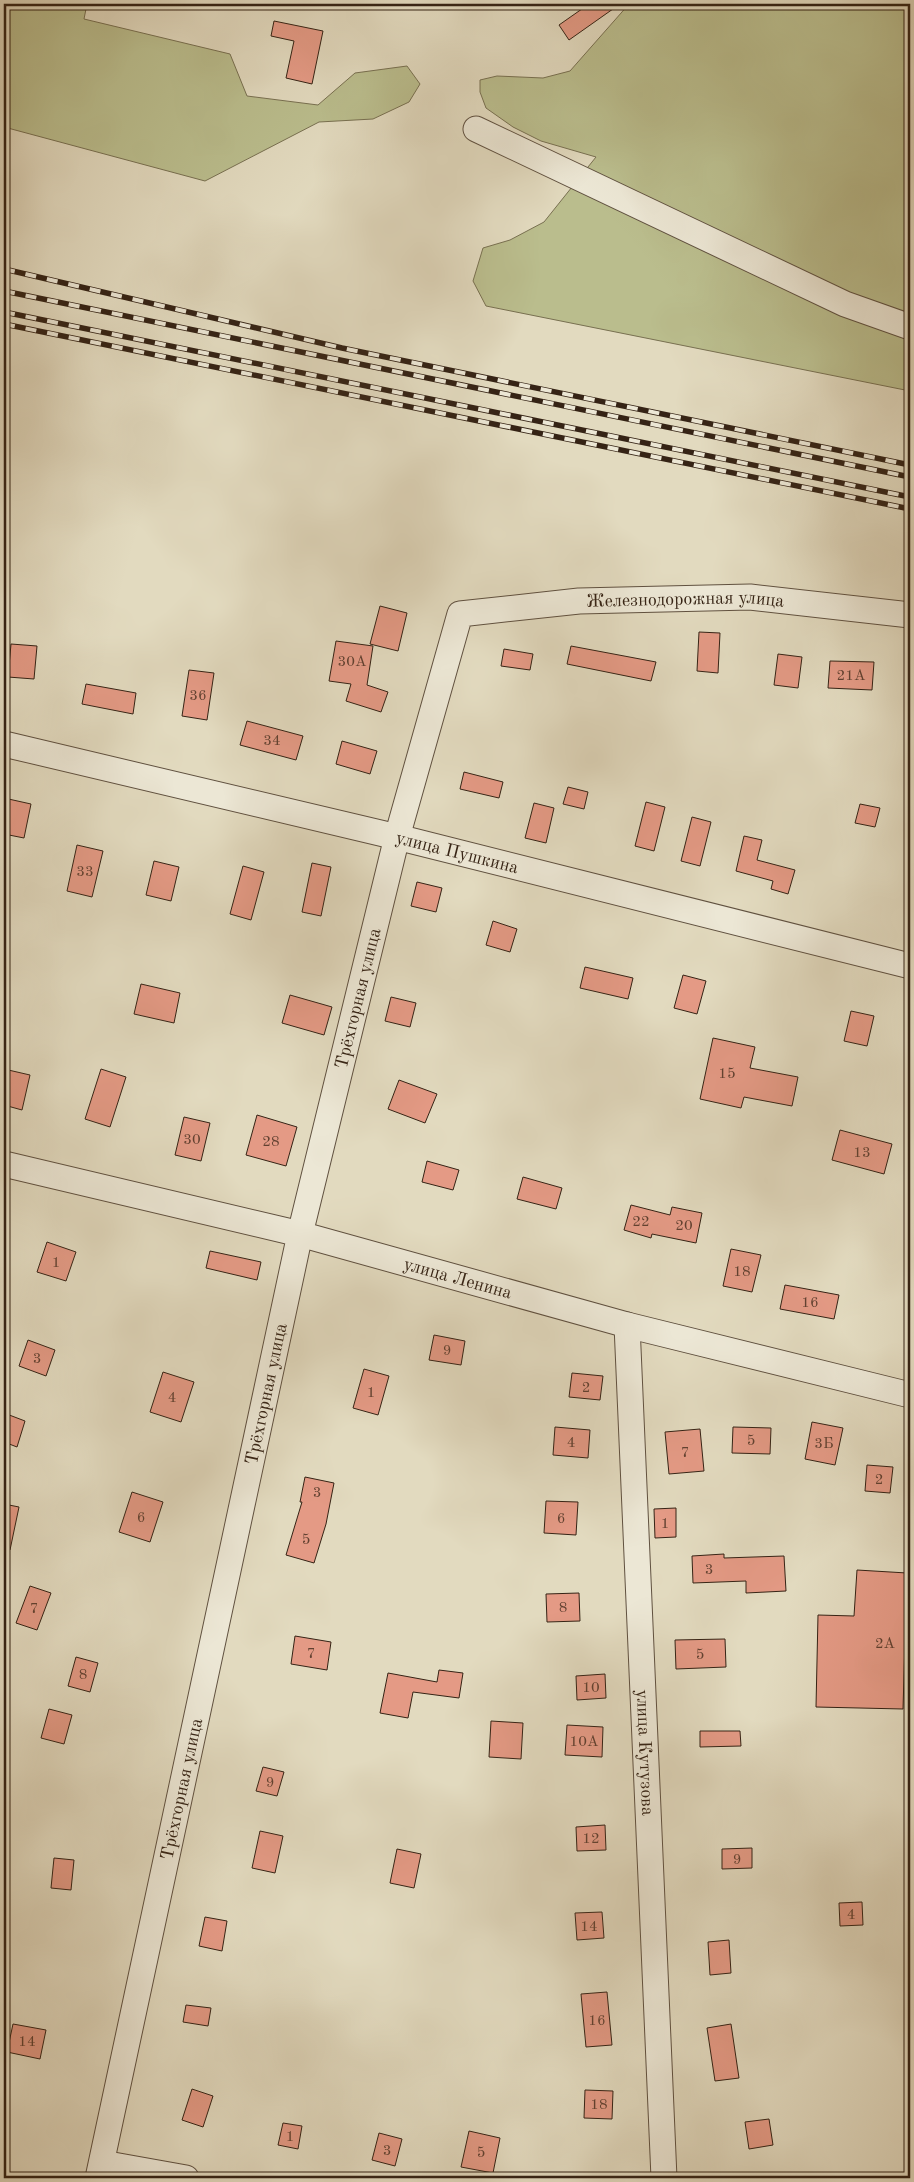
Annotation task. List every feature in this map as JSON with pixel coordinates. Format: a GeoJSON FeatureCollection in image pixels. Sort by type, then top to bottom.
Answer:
{"type":"FeatureCollection","features":[{"type":"Feature","properties":{"kind":"street"},"geometry":{"type":"LineString","coordinates":[[476,129],[845,304],[910,327]]}},
{"type":"Feature","properties":{"kind":"street","name":"Железнодорожная улица"},"geometry":{"type":"LineString","coordinates":[[460,614],[579,601],[750,597],[910,615]]}},
{"type":"Feature","properties":{"kind":"street","name":"Трёхгорная улица"},"geometry":{"type":"LineString","coordinates":[[100,2170],[300,1234],[397,837],[460,614]]}},
{"type":"Feature","properties":{"kind":"street","name":"улица Пушкина"},"geometry":{"type":"LineString","coordinates":[[4,744],[397,837],[910,966]]}},
{"type":"Feature","properties":{"kind":"street","name":"улица Ленина"},"geometry":{"type":"LineString","coordinates":[[4,1164],[300,1234],[627,1325],[910,1395]]}},
{"type":"Feature","properties":{"kind":"street","name":"улица Кутузова"},"geometry":{"type":"LineString","coordinates":[[627,1325],[664,2178]]}},
{"type":"Feature","properties":{"kind":"street"},"geometry":{"type":"LineString","coordinates":[[100,2170],[186,2178]]}},
{"type":"Feature","properties":{"kind":"green space"},"geometry":{"type":"Polygon","coordinates":[[[4,4],[87,4],[84,19],[230,54],[247,96],[318,105],[355,73],[407,66],[420,84],[409,102],[373,119],[319,122],[205,181],[4,127],[4,4]]]}},
{"type":"Feature","properties":{"kind":"green space"},"geometry":{"type":"Polygon","coordinates":[[[629,4],[910,4],[910,391],[486,306],[473,281],[483,248],[510,240],[544,222],[596,157],[541,141],[513,127],[486,108],[480,92],[480,80],[497,76],[543,78],[570,71],[629,4]]]}},
{"type":"Feature","properties":{"kind":"building"},"geometry":{"type":"Polygon","coordinates":[[[589,4],[620,4],[569,40],[559,25],[589,4]]]}},
{"type":"Feature","properties":{"kind":"building"},"geometry":{"type":"Polygon","coordinates":[[[274,21],[323,31],[312,84],[286,78],[294,41],[271,36],[274,21]]]}},
{"type":"Feature","properties":{"kind":"building"},"geometry":{"type":"Polygon","coordinates":[[[380,606],[407,613],[398,651],[370,644],[380,606]]]}},
{"type":"Feature","properties":{"kind":"building"},"geometry":{"type":"Polygon","coordinates":[[[699,632],[720,633],[718,673],[697,671],[699,632]]]}},
{"type":"Feature","properties":{"kind":"building"},"geometry":{"type":"Polygon","coordinates":[[[336,641],[373,646],[367,685],[388,692],[381,712],[346,701],[351,684],[329,681],[336,641]]]}},
{"type":"Feature","properties":{"kind":"building"},"geometry":{"type":"Polygon","coordinates":[[[11,644],[37,646],[34,679],[8,677],[11,644]]]}},
{"type":"Feature","properties":{"kind":"building"},"geometry":{"type":"Polygon","coordinates":[[[571,646],[656,662],[651,681],[567,664],[571,646]]]}},
{"type":"Feature","properties":{"kind":"building"},"geometry":{"type":"Polygon","coordinates":[[[504,649],[533,654],[530,670],[501,666],[504,649]]]}},
{"type":"Feature","properties":{"kind":"building"},"geometry":{"type":"Polygon","coordinates":[[[778,654],[802,657],[798,688],[774,685],[778,654]]]}},
{"type":"Feature","properties":{"kind":"building"},"geometry":{"type":"Polygon","coordinates":[[[830,661],[874,662],[872,690],[828,688],[830,661]]]}},
{"type":"Feature","properties":{"kind":"building"},"geometry":{"type":"Polygon","coordinates":[[[189,670],[214,673],[207,720],[182,716],[189,670]]]}},
{"type":"Feature","properties":{"kind":"building"},"geometry":{"type":"Polygon","coordinates":[[[86,684],[136,693],[133,714],[82,704],[86,684]]]}},
{"type":"Feature","properties":{"kind":"building"},"geometry":{"type":"Polygon","coordinates":[[[247,721],[303,736],[296,760],[240,745],[247,721]]]}},
{"type":"Feature","properties":{"kind":"building"},"geometry":{"type":"Polygon","coordinates":[[[342,741],[377,751],[370,774],[336,764],[342,741]]]}},
{"type":"Feature","properties":{"kind":"building"},"geometry":{"type":"Polygon","coordinates":[[[464,772],[503,782],[499,798],[460,789],[464,772]]]}},
{"type":"Feature","properties":{"kind":"building"},"geometry":{"type":"Polygon","coordinates":[[[568,787],[588,792],[584,809],[563,804],[568,787]]]}},
{"type":"Feature","properties":{"kind":"building"},"geometry":{"type":"Polygon","coordinates":[[[4,798],[31,804],[24,838],[4,834],[4,798]]]}},
{"type":"Feature","properties":{"kind":"building"},"geometry":{"type":"Polygon","coordinates":[[[646,802],[665,807],[654,851],[635,846],[646,802]]]}},
{"type":"Feature","properties":{"kind":"building"},"geometry":{"type":"Polygon","coordinates":[[[534,803],[554,808],[546,843],[525,838],[534,803]]]}},
{"type":"Feature","properties":{"kind":"building"},"geometry":{"type":"Polygon","coordinates":[[[860,804],[880,808],[875,827],[855,823],[860,804]]]}},
{"type":"Feature","properties":{"kind":"building"},"geometry":{"type":"Polygon","coordinates":[[[692,817],[711,822],[700,866],[681,861],[692,817]]]}},
{"type":"Feature","properties":{"kind":"building"},"geometry":{"type":"Polygon","coordinates":[[[744,836],[762,840],[757,860],[795,870],[788,894],[771,889],[773,881],[736,871],[744,836]]]}},
{"type":"Feature","properties":{"kind":"building"},"geometry":{"type":"Polygon","coordinates":[[[77,845],[103,851],[92,897],[67,891],[77,845]]]}},
{"type":"Feature","properties":{"kind":"building"},"geometry":{"type":"Polygon","coordinates":[[[154,861],[179,867],[171,901],[146,895],[154,861]]]}},
{"type":"Feature","properties":{"kind":"building"},"geometry":{"type":"Polygon","coordinates":[[[312,863],[331,867],[321,916],[302,912],[312,863]]]}},
{"type":"Feature","properties":{"kind":"building"},"geometry":{"type":"Polygon","coordinates":[[[243,866],[264,872],[251,920],[230,914],[243,866]]]}},
{"type":"Feature","properties":{"kind":"building"},"geometry":{"type":"Polygon","coordinates":[[[417,882],[442,888],[436,912],[411,906],[417,882]]]}},
{"type":"Feature","properties":{"kind":"building"},"geometry":{"type":"Polygon","coordinates":[[[493,921],[517,929],[510,952],[486,945],[493,921]]]}},
{"type":"Feature","properties":{"kind":"building"},"geometry":{"type":"Polygon","coordinates":[[[585,967],[633,978],[628,999],[580,988],[585,967]]]}},
{"type":"Feature","properties":{"kind":"building"},"geometry":{"type":"Polygon","coordinates":[[[683,975],[706,981],[697,1014],[674,1008],[683,975]]]}},
{"type":"Feature","properties":{"kind":"building"},"geometry":{"type":"Polygon","coordinates":[[[141,984],[180,993],[174,1023],[134,1014],[141,984]]]}},
{"type":"Feature","properties":{"kind":"building"},"geometry":{"type":"Polygon","coordinates":[[[290,995],[332,1007],[324,1035],[282,1023],[290,995]]]}},
{"type":"Feature","properties":{"kind":"building"},"geometry":{"type":"Polygon","coordinates":[[[391,997],[416,1003],[410,1027],[385,1021],[391,997]]]}},
{"type":"Feature","properties":{"kind":"building"},"geometry":{"type":"Polygon","coordinates":[[[851,1011],[874,1016],[867,1046],[844,1041],[851,1011]]]}},
{"type":"Feature","properties":{"kind":"building"},"geometry":{"type":"Polygon","coordinates":[[[713,1038],[755,1047],[750,1068],[798,1077],[792,1106],[744,1097],[741,1108],[700,1099],[713,1038]]]}},
{"type":"Feature","properties":{"kind":"building"},"geometry":{"type":"Polygon","coordinates":[[[4,1069],[30,1075],[22,1110],[4,1105],[4,1069]]]}},
{"type":"Feature","properties":{"kind":"building"},"geometry":{"type":"Polygon","coordinates":[[[101,1069],[126,1077],[110,1127],[85,1119],[101,1069]]]}},
{"type":"Feature","properties":{"kind":"building"},"geometry":{"type":"Polygon","coordinates":[[[399,1080],[437,1094],[425,1123],[388,1109],[399,1080]]]}},
{"type":"Feature","properties":{"kind":"building"},"geometry":{"type":"Polygon","coordinates":[[[257,1115],[297,1127],[286,1166],[246,1155],[257,1115]]]}},
{"type":"Feature","properties":{"kind":"building"},"geometry":{"type":"Polygon","coordinates":[[[184,1117],[210,1123],[201,1161],[175,1155],[184,1117]]]}},
{"type":"Feature","properties":{"kind":"building"},"geometry":{"type":"Polygon","coordinates":[[[840,1130],[892,1144],[884,1174],[832,1160],[840,1130]]]}},
{"type":"Feature","properties":{"kind":"building"},"geometry":{"type":"Polygon","coordinates":[[[427,1161],[459,1170],[453,1190],[422,1182],[427,1161]]]}},
{"type":"Feature","properties":{"kind":"building"},"geometry":{"type":"Polygon","coordinates":[[[523,1177],[562,1188],[556,1209],[517,1199],[523,1177]]]}},
{"type":"Feature","properties":{"kind":"building"},"geometry":{"type":"Polygon","coordinates":[[[631,1205],[670,1215],[672,1207],[702,1213],[696,1243],[652,1234],[651,1238],[624,1230],[631,1205]]]}},
{"type":"Feature","properties":{"kind":"building"},"geometry":{"type":"Polygon","coordinates":[[[47,1242],[76,1252],[66,1281],[37,1272],[47,1242]]]}},
{"type":"Feature","properties":{"kind":"building"},"geometry":{"type":"Polygon","coordinates":[[[731,1249],[761,1255],[752,1292],[723,1286],[731,1249]]]}},
{"type":"Feature","properties":{"kind":"building"},"geometry":{"type":"Polygon","coordinates":[[[210,1251],[261,1262],[257,1280],[206,1268],[210,1251]]]}},
{"type":"Feature","properties":{"kind":"building"},"geometry":{"type":"Polygon","coordinates":[[[785,1285],[839,1295],[834,1319],[780,1309],[785,1285]]]}},
{"type":"Feature","properties":{"kind":"building"},"geometry":{"type":"Polygon","coordinates":[[[434,1335],[465,1341],[461,1365],[429,1360],[434,1335]]]}},
{"type":"Feature","properties":{"kind":"building"},"geometry":{"type":"Polygon","coordinates":[[[28,1340],[55,1350],[46,1376],[19,1366],[28,1340]]]}},
{"type":"Feature","properties":{"kind":"building"},"geometry":{"type":"Polygon","coordinates":[[[364,1369],[389,1376],[378,1415],[353,1408],[364,1369]]]}},
{"type":"Feature","properties":{"kind":"building"},"geometry":{"type":"Polygon","coordinates":[[[163,1372],[194,1382],[181,1422],[150,1412],[163,1372]]]}},
{"type":"Feature","properties":{"kind":"building"},"geometry":{"type":"Polygon","coordinates":[[[572,1373],[603,1376],[600,1400],[569,1397],[572,1373]]]}},
{"type":"Feature","properties":{"kind":"building"},"geometry":{"type":"Polygon","coordinates":[[[4,1413],[25,1421],[17,1447],[4,1442],[4,1413]]]}},
{"type":"Feature","properties":{"kind":"building"},"geometry":{"type":"Polygon","coordinates":[[[812,1422],[843,1428],[835,1465],[805,1459],[812,1422]]]}},
{"type":"Feature","properties":{"kind":"building"},"geometry":{"type":"Polygon","coordinates":[[[555,1427],[590,1430],[588,1458],[553,1455],[555,1427]]]}},
{"type":"Feature","properties":{"kind":"building"},"geometry":{"type":"Polygon","coordinates":[[[733,1427],[771,1428],[770,1454],[732,1453],[733,1427]]]}},
{"type":"Feature","properties":{"kind":"building"},"geometry":{"type":"Polygon","coordinates":[[[700,1429],[704,1471],[669,1474],[665,1432],[700,1429]]]}},
{"type":"Feature","properties":{"kind":"building"},"geometry":{"type":"Polygon","coordinates":[[[867,1465],[893,1467],[890,1493],[865,1491],[867,1465]]]}},
{"type":"Feature","properties":{"kind":"building"},"geometry":{"type":"Polygon","coordinates":[[[305,1477],[334,1483],[326,1524],[314,1563],[286,1555],[302,1502],[300,1502],[305,1477]]]}},
{"type":"Feature","properties":{"kind":"building"},"geometry":{"type":"Polygon","coordinates":[[[132,1492],[163,1502],[150,1542],[119,1532],[132,1492]]]}},
{"type":"Feature","properties":{"kind":"building"},"geometry":{"type":"Polygon","coordinates":[[[546,1501],[578,1502],[576,1535],[544,1533],[546,1501]]]}},
{"type":"Feature","properties":{"kind":"building"},"geometry":{"type":"Polygon","coordinates":[[[4,1504],[19,1507],[10,1550],[4,1549],[4,1504]]]}},
{"type":"Feature","properties":{"kind":"building"},"geometry":{"type":"Polygon","coordinates":[[[676,1508],[676,1537],[655,1538],[654,1509],[676,1508]]]}},
{"type":"Feature","properties":{"kind":"building"},"geometry":{"type":"Polygon","coordinates":[[[724,1554],[724,1558],[784,1556],[786,1591],[746,1593],[746,1581],[693,1583],[692,1556],[724,1554]]]}},
{"type":"Feature","properties":{"kind":"building"},"geometry":{"type":"Polygon","coordinates":[[[857,1570],[907,1573],[903,1709],[816,1707],[818,1615],[854,1616],[857,1570]]]}},
{"type":"Feature","properties":{"kind":"building"},"geometry":{"type":"Polygon","coordinates":[[[30,1586],[51,1593],[37,1630],[16,1623],[30,1586]]]}},
{"type":"Feature","properties":{"kind":"building"},"geometry":{"type":"Polygon","coordinates":[[[579,1593],[580,1621],[547,1622],[546,1594],[579,1593]]]}},
{"type":"Feature","properties":{"kind":"building"},"geometry":{"type":"Polygon","coordinates":[[[295,1636],[331,1642],[327,1670],[291,1664],[295,1636]]]}},
{"type":"Feature","properties":{"kind":"building"},"geometry":{"type":"Polygon","coordinates":[[[725,1639],[726,1667],[676,1669],[675,1640],[725,1639]]]}},
{"type":"Feature","properties":{"kind":"building"},"geometry":{"type":"Polygon","coordinates":[[[76,1657],[98,1663],[90,1692],[68,1686],[76,1657]]]}},
{"type":"Feature","properties":{"kind":"building"},"geometry":{"type":"Polygon","coordinates":[[[439,1670],[463,1673],[459,1698],[413,1692],[408,1718],[380,1713],[388,1673],[437,1682],[439,1670]]]}},
{"type":"Feature","properties":{"kind":"building"},"geometry":{"type":"Polygon","coordinates":[[[605,1674],[606,1698],[577,1700],[576,1676],[605,1674]]]}},
{"type":"Feature","properties":{"kind":"building"},"geometry":{"type":"Polygon","coordinates":[[[49,1709],[72,1715],[64,1744],[41,1738],[49,1709]]]}},
{"type":"Feature","properties":{"kind":"building"},"geometry":{"type":"Polygon","coordinates":[[[491,1721],[523,1723],[521,1759],[489,1757],[491,1721]]]}},
{"type":"Feature","properties":{"kind":"building"},"geometry":{"type":"Polygon","coordinates":[[[567,1725],[603,1727],[602,1757],[565,1755],[567,1725]]]}},
{"type":"Feature","properties":{"kind":"building"},"geometry":{"type":"Polygon","coordinates":[[[700,1731],[740,1731],[741,1746],[700,1747],[700,1731]]]}},
{"type":"Feature","properties":{"kind":"building"},"geometry":{"type":"Polygon","coordinates":[[[263,1767],[284,1772],[277,1796],[256,1791],[263,1767]]]}},
{"type":"Feature","properties":{"kind":"building"},"geometry":{"type":"Polygon","coordinates":[[[605,1825],[606,1850],[577,1851],[576,1827],[605,1825]]]}},
{"type":"Feature","properties":{"kind":"building"},"geometry":{"type":"Polygon","coordinates":[[[260,1831],[283,1836],[275,1873],[252,1868],[260,1831]]]}},
{"type":"Feature","properties":{"kind":"building"},"geometry":{"type":"Polygon","coordinates":[[[752,1848],[752,1868],[722,1869],[722,1849],[752,1848]]]}},
{"type":"Feature","properties":{"kind":"building"},"geometry":{"type":"Polygon","coordinates":[[[397,1849],[421,1854],[414,1888],[390,1883],[397,1849]]]}},
{"type":"Feature","properties":{"kind":"building"},"geometry":{"type":"Polygon","coordinates":[[[54,1858],[74,1860],[71,1890],[51,1888],[54,1858]]]}},
{"type":"Feature","properties":{"kind":"building"},"geometry":{"type":"Polygon","coordinates":[[[862,1902],[863,1925],[840,1926],[839,1903],[862,1902]]]}},
{"type":"Feature","properties":{"kind":"building"},"geometry":{"type":"Polygon","coordinates":[[[602,1912],[604,1938],[577,1940],[575,1913],[602,1912]]]}},
{"type":"Feature","properties":{"kind":"building"},"geometry":{"type":"Polygon","coordinates":[[[205,1917],[227,1921],[222,1951],[199,1946],[205,1917]]]}},
{"type":"Feature","properties":{"kind":"building"},"geometry":{"type":"Polygon","coordinates":[[[729,1940],[731,1973],[710,1975],[708,1942],[729,1940]]]}},
{"type":"Feature","properties":{"kind":"building"},"geometry":{"type":"Polygon","coordinates":[[[607,1992],[612,2045],[586,2047],[581,1994],[607,1992]]]}},
{"type":"Feature","properties":{"kind":"building"},"geometry":{"type":"Polygon","coordinates":[[[186,2005],[211,2008],[208,2026],[183,2022],[186,2005]]]}},
{"type":"Feature","properties":{"kind":"building"},"geometry":{"type":"Polygon","coordinates":[[[13,2024],[46,2030],[40,2059],[7,2052],[13,2024]]]}},
{"type":"Feature","properties":{"kind":"building"},"geometry":{"type":"Polygon","coordinates":[[[731,2024],[739,2078],[715,2081],[707,2028],[731,2024]]]}},
{"type":"Feature","properties":{"kind":"building"},"geometry":{"type":"Polygon","coordinates":[[[192,2089],[213,2096],[203,2127],[182,2120],[192,2089]]]}},
{"type":"Feature","properties":{"kind":"building"},"geometry":{"type":"Polygon","coordinates":[[[585,2090],[613,2091],[612,2119],[584,2118],[585,2090]]]}},
{"type":"Feature","properties":{"kind":"building"},"geometry":{"type":"Polygon","coordinates":[[[769,2119],[773,2145],[749,2149],[745,2122],[769,2119]]]}},
{"type":"Feature","properties":{"kind":"building"},"geometry":{"type":"Polygon","coordinates":[[[283,2123],[302,2126],[298,2149],[278,2145],[283,2123]]]}},
{"type":"Feature","properties":{"kind":"building"},"geometry":{"type":"Polygon","coordinates":[[[469,2131],[500,2138],[493,2173],[461,2167],[469,2131]]]}},
{"type":"Feature","properties":{"kind":"building"},"geometry":{"type":"Polygon","coordinates":[[[379,2133],[402,2139],[395,2166],[372,2160],[379,2133]]]}},
{"type":"Feature","properties":{"kind":"railway"},"geometry":{"type":"LineString","coordinates":[[4,269],[342,348],[910,465]]}},
{"type":"Feature","properties":{"kind":"railway"},"geometry":{"type":"LineString","coordinates":[[4,291],[910,477]]}},
{"type":"Feature","properties":{"kind":"railway"},"geometry":{"type":"LineString","coordinates":[[4,312],[910,497]]}},
{"type":"Feature","properties":{"kind":"railway"},"geometry":{"type":"LineString","coordinates":[[4,324],[910,509]]}}]}
